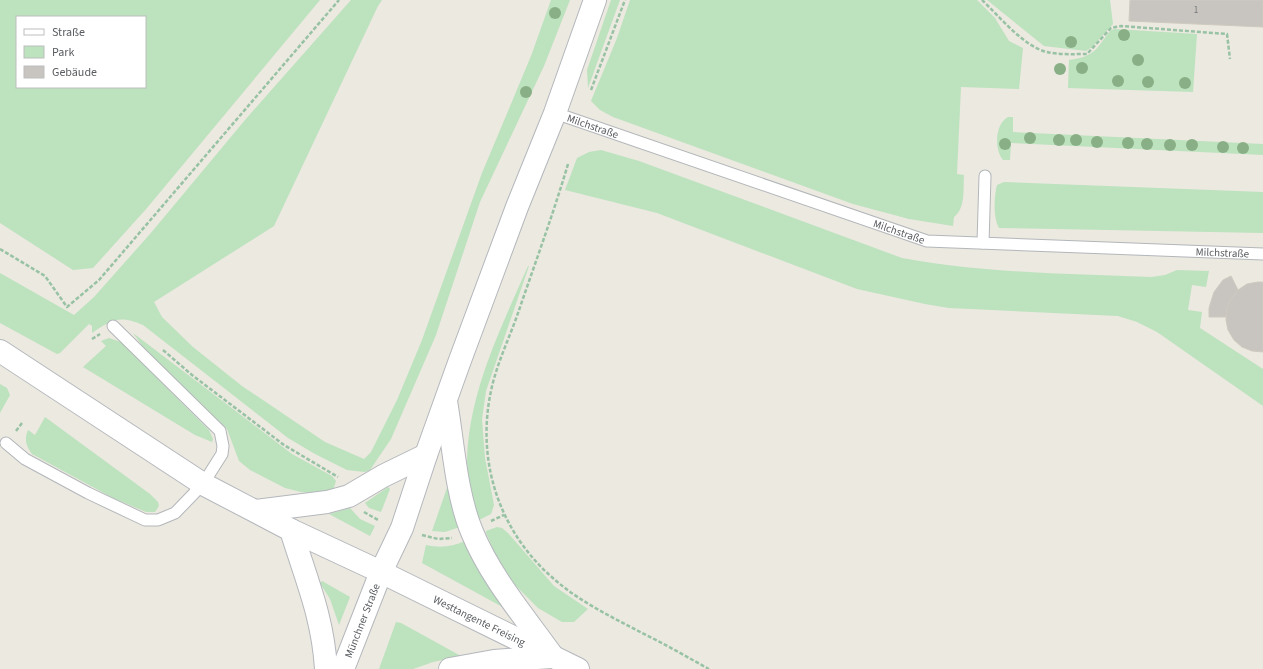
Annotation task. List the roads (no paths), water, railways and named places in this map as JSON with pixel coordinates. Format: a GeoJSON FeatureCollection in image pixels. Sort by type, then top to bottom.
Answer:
{"type":"FeatureCollection","features":[{"type":"Feature","properties":{"kind":"main road","name":"Münchner Straße"},"geometry":{"type":"LineString","coordinates":[[343,669],[381,572],[402,528],[446,400],[595,0]]}},
{"type":"Feature","properties":{"kind":"main road","name":"Westtangente Freising"},"geometry":{"type":"LineString","coordinates":[[0,351],[203,484],[291,530],[381,572],[578,669]]}},
{"type":"Feature","properties":{"kind":"main road"},"geometry":{"type":"LineString","coordinates":[[446,400],[464,508],[472,531],[497,577],[552,657]]}},
{"type":"Feature","properties":{"kind":"main road"},"geometry":{"type":"LineString","coordinates":[[256,511],[327,502],[349,496],[383,476],[426,455]]}},
{"type":"Feature","properties":{"kind":"main road"},"geometry":{"type":"LineString","coordinates":[[291,530],[317,608],[324,636],[326,669]]}},
{"type":"Feature","properties":{"kind":"main road"},"geometry":{"type":"LineString","coordinates":[[450,669],[494,661],[552,657]]}},
{"type":"Feature","properties":{"kind":"lane","name":"Milchstraße"},"geometry":{"type":"LineString","coordinates":[[554,113],[927,241],[1263,254]]}},
{"type":"Feature","properties":{"kind":"lane"},"geometry":{"type":"LineString","coordinates":[[983,243],[985,176]]}},
{"type":"Feature","properties":{"kind":"lane"},"geometry":{"type":"LineString","coordinates":[[6,443],[26,459],[88,493],[145,520],[158,520],[175,514],[203,484],[222,454],[223,446],[220,432],[113,326]]}}]}
